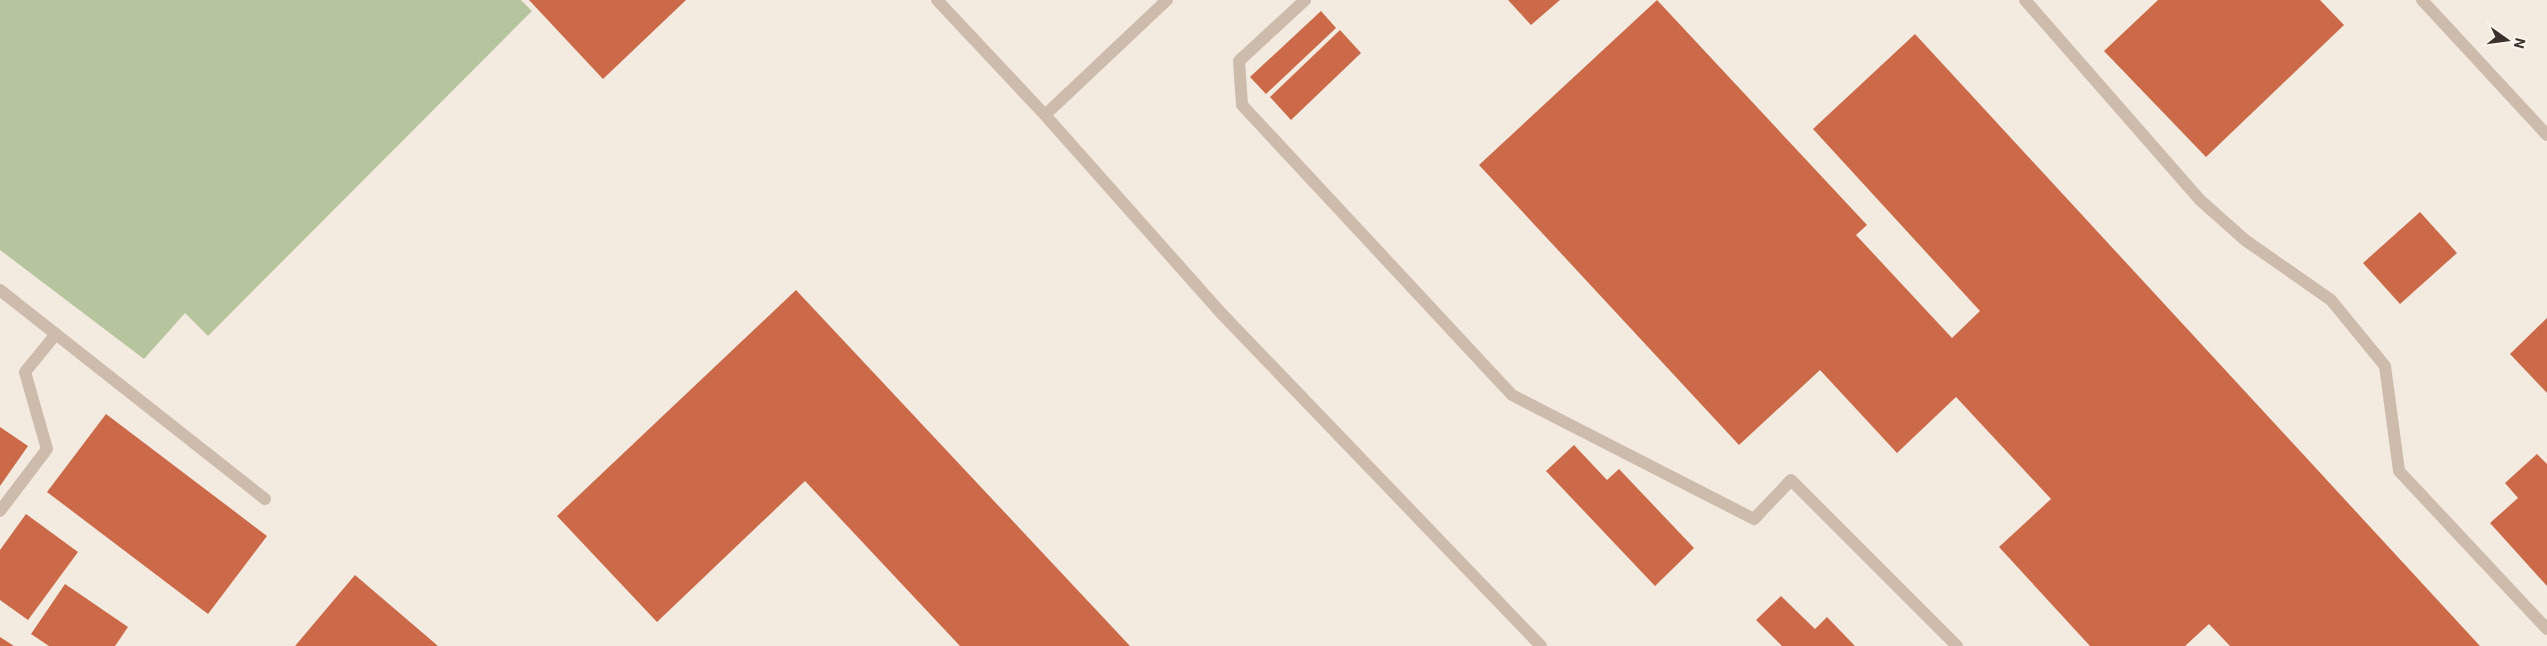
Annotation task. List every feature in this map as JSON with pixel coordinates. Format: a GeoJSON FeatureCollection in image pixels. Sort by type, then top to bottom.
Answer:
{"type":"FeatureCollection","features":[{"type":"Feature","properties":{"kind":"street"},"geometry":{"type":"LineString","coordinates":[[937,0],[1045,115],[1221,313],[1540,646]]}},
{"type":"Feature","properties":{"kind":"street"},"geometry":{"type":"LineString","coordinates":[[1045,115],[1167,0]]}},
{"type":"Feature","properties":{"kind":"street"},"geometry":{"type":"LineString","coordinates":[[1305,0],[1239,61],[1242,105],[1512,395],[1754,519],[1791,480],[1957,646]]}},
{"type":"Feature","properties":{"kind":"street"},"geometry":{"type":"LineString","coordinates":[[2024,0],[2200,200],[2245,240],[2331,300],[2385,366],[2398,471],[2547,629]]}},
{"type":"Feature","properties":{"kind":"street"},"geometry":{"type":"LineString","coordinates":[[2422,0],[2547,135]]}},
{"type":"Feature","properties":{"kind":"street"},"geometry":{"type":"LineString","coordinates":[[0,290],[265,498]]}},
{"type":"Feature","properties":{"kind":"street"},"geometry":{"type":"LineString","coordinates":[[0,511],[47,449],[25,372],[56,334]]}},
{"type":"Feature","properties":{"kind":"green space"},"geometry":{"type":"Polygon","coordinates":[[[0,0],[521,0],[532,11],[208,336],[185,313],[144,359],[0,250],[0,0]]]}},
{"type":"Feature","properties":{"kind":"building"},"geometry":{"type":"Polygon","coordinates":[[[529,0],[686,0],[603,79],[529,0]]]}},
{"type":"Feature","properties":{"kind":"building"},"geometry":{"type":"Polygon","coordinates":[[[1508,0],[1560,0],[1531,25],[1508,0]]]}},
{"type":"Feature","properties":{"kind":"building"},"geometry":{"type":"Polygon","coordinates":[[[1657,0],[1867,225],[1856,235],[1952,338],[1980,311],[1813,129],[1915,34],[2480,646],[2230,646],[2209,624],[2185,646],[2090,646],[1999,547],[2051,499],[1956,397],[1897,453],[1820,370],[1739,445],[1479,165],[1657,0]]]}},
{"type":"Feature","properties":{"kind":"building"},"geometry":{"type":"Polygon","coordinates":[[[2158,0],[2320,0],[2344,25],[2206,157],[2104,51],[2158,0]]]}},
{"type":"Feature","properties":{"kind":"building"},"geometry":{"type":"Polygon","coordinates":[[[1321,11],[1336,28],[1266,94],[1250,77],[1321,11]]]}},
{"type":"Feature","properties":{"kind":"building"},"geometry":{"type":"Polygon","coordinates":[[[1340,30],[1361,53],[1291,120],[1270,97],[1340,30]]]}},
{"type":"Feature","properties":{"kind":"building"},"geometry":{"type":"Polygon","coordinates":[[[2420,212],[2457,253],[2400,304],[2363,263],[2420,212]]]}},
{"type":"Feature","properties":{"kind":"building"},"geometry":{"type":"Polygon","coordinates":[[[796,290],[1130,646],[960,646],[805,481],[657,622],[557,516],[796,290]]]}},
{"type":"Feature","properties":{"kind":"building"},"geometry":{"type":"Polygon","coordinates":[[[2547,318],[2547,393],[2510,354],[2547,318]]]}},
{"type":"Feature","properties":{"kind":"building"},"geometry":{"type":"Polygon","coordinates":[[[106,414],[267,536],[208,614],[47,492],[106,414]]]}},
{"type":"Feature","properties":{"kind":"building"},"geometry":{"type":"Polygon","coordinates":[[[0,427],[28,446],[0,486],[0,427]]]}},
{"type":"Feature","properties":{"kind":"building"},"geometry":{"type":"Polygon","coordinates":[[[1574,445],[1607,480],[1619,469],[1694,548],[1655,586],[1546,471],[1574,445]]]}},
{"type":"Feature","properties":{"kind":"building"},"geometry":{"type":"Polygon","coordinates":[[[2537,454],[2547,464],[2547,586],[2490,523],[2518,498],[2505,483],[2537,454]]]}},
{"type":"Feature","properties":{"kind":"building"},"geometry":{"type":"Polygon","coordinates":[[[26,514],[78,552],[28,620],[0,600],[0,550],[26,514]]]}},
{"type":"Feature","properties":{"kind":"building"},"geometry":{"type":"Polygon","coordinates":[[[355,575],[438,646],[295,646],[355,575]]]}},
{"type":"Feature","properties":{"kind":"building"},"geometry":{"type":"Polygon","coordinates":[[[65,584],[128,627],[115,646],[49,646],[31,634],[65,584]]]}},
{"type":"Feature","properties":{"kind":"building"},"geometry":{"type":"Polygon","coordinates":[[[1781,596],[1815,629],[1827,617],[1855,646],[1782,646],[1756,620],[1781,596]]]}},
{"type":"Feature","properties":{"kind":"building"},"geometry":{"type":"Polygon","coordinates":[[[0,637],[14,646],[0,646],[0,637]]]}}]}
